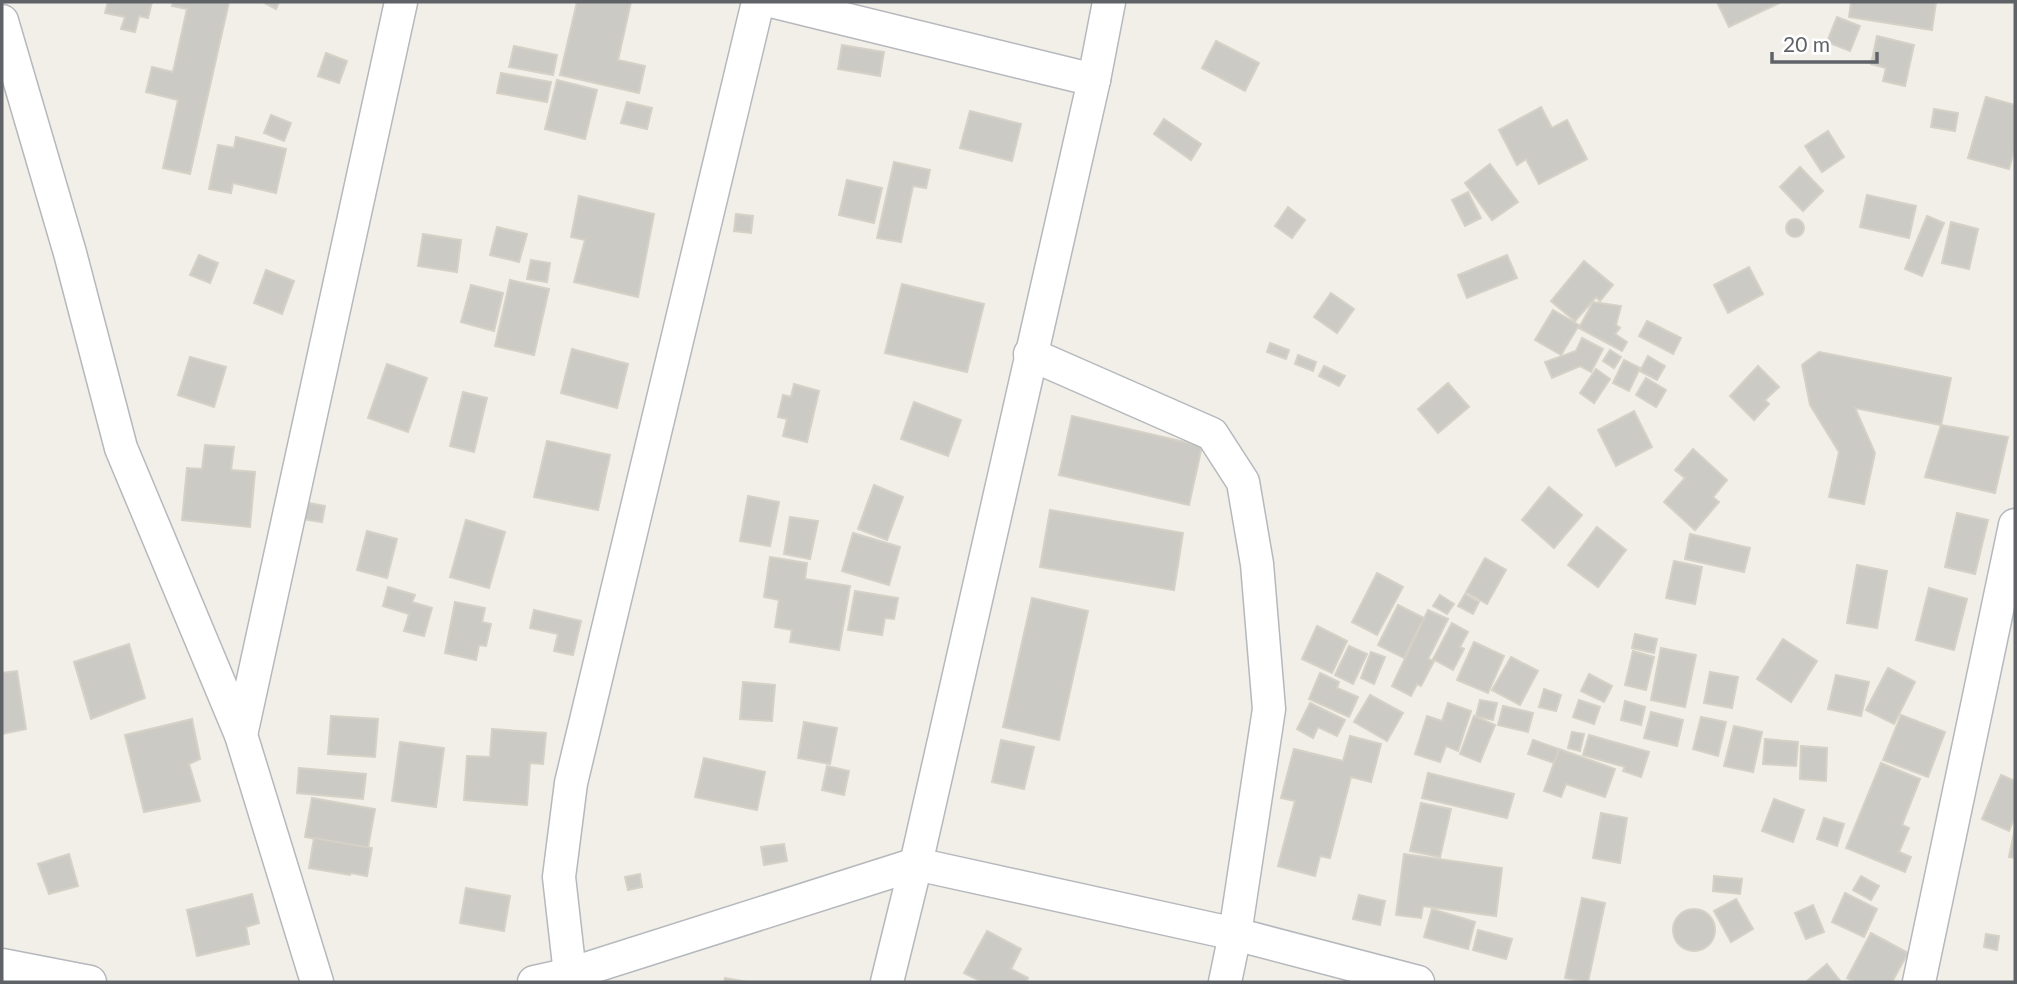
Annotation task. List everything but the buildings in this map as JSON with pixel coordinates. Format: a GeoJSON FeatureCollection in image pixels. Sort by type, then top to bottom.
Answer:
{"type":"FeatureCollection","features":[{"type":"Feature","properties":{"kind":"street"},"geometry":{"type":"LineString","coordinates":[[241,735],[401,2]]}},
{"type":"Feature","properties":{"kind":"street"},"geometry":{"type":"LineString","coordinates":[[570,974],[559,877],[571,783],[758,2]]}},
{"type":"Feature","properties":{"kind":"street"},"geometry":{"type":"LineString","coordinates":[[775,2],[1094,80]]}},
{"type":"Feature","properties":{"kind":"street"},"geometry":{"type":"LineString","coordinates":[[887,982],[1094,80],[1109,2]]}},
{"type":"Feature","properties":{"kind":"street"},"geometry":{"type":"LineString","coordinates":[[2,21],[69,253],[121,448],[241,735],[317,982]]}},
{"type":"Feature","properties":{"kind":"street"},"geometry":{"type":"LineString","coordinates":[[1030,354],[1212,434],[1243,482],[1256,564],[1269,709],[1235,934],[1225,982]]}},
{"type":"Feature","properties":{"kind":"street"},"geometry":{"type":"LineString","coordinates":[[1919,982],[2015,525]]}},
{"type":"Feature","properties":{"kind":"street"},"geometry":{"type":"LineString","coordinates":[[534,982],[570,974],[916,864],[1235,934],[1418,982]]}},
{"type":"Feature","properties":{"kind":"street"},"geometry":{"type":"LineString","coordinates":[[2,965],[90,982]]}}]}
